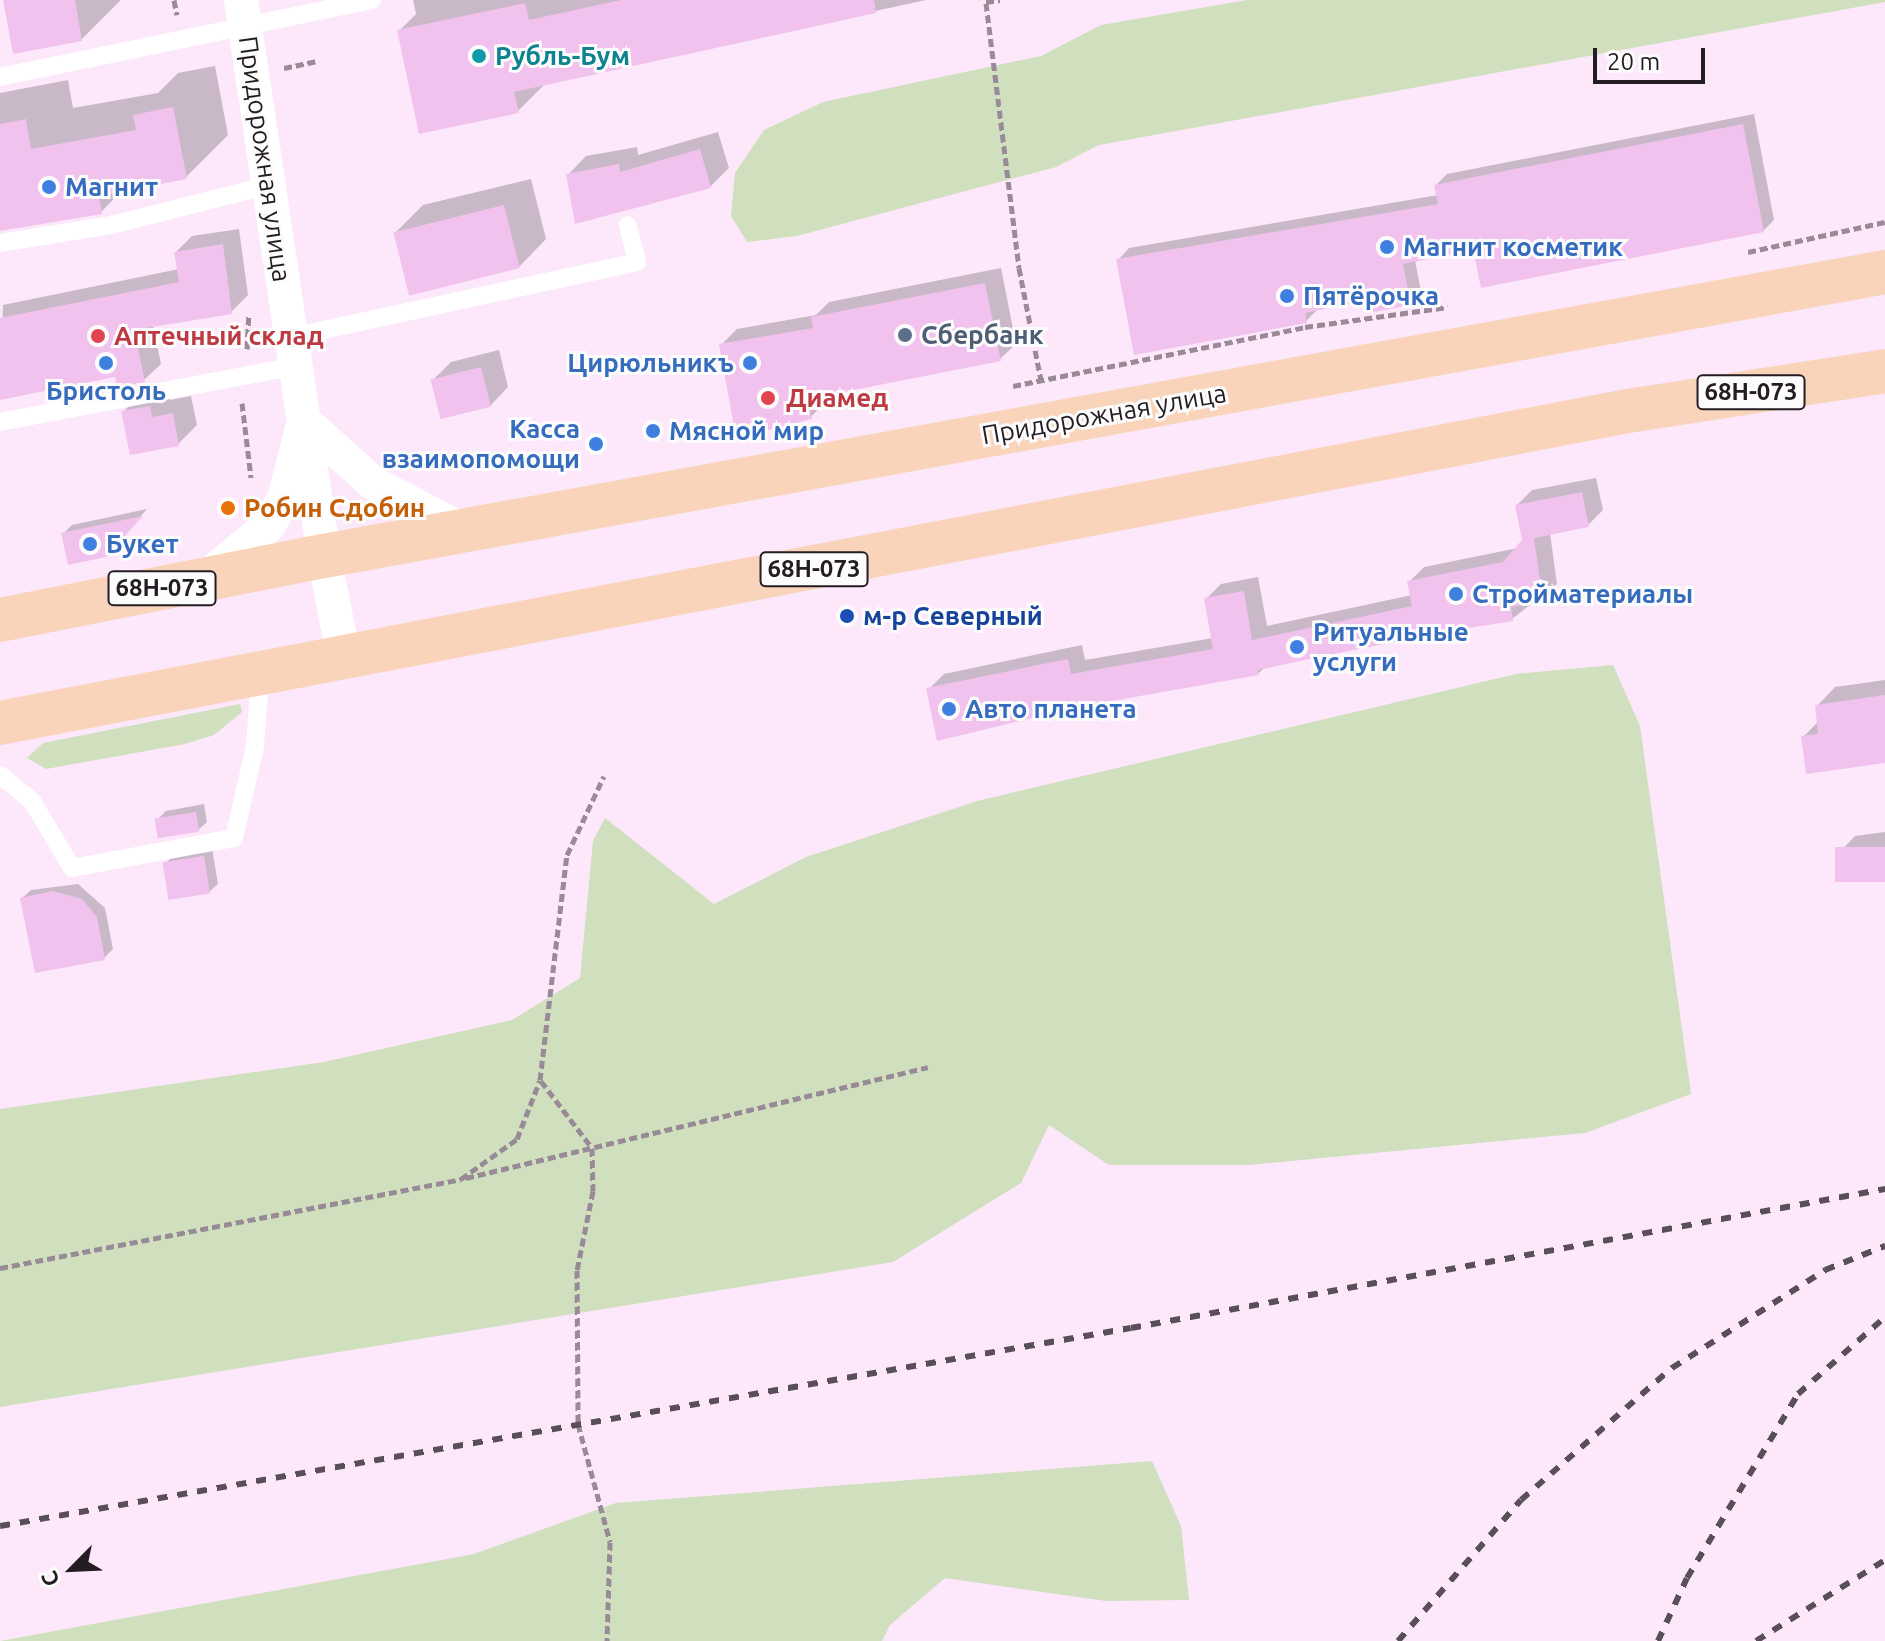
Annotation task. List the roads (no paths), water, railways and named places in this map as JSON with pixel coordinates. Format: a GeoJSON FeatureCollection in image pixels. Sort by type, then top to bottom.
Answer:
{"type":"FeatureCollection","features":[{"type":"Feature","properties":{"kind":"main road","name":"Придорожная улица"},"geometry":{"type":"LineString","coordinates":[[0,620],[463,530],[1885,272]]}},
{"type":"Feature","properties":{"kind":"main road","name":"68Н-073"},"geometry":{"type":"LineString","coordinates":[[0,723],[260,677],[1612,414],[1885,371]]}},
{"type":"Feature","properties":{"kind":"street","name":"Придорожная улица"},"geometry":{"type":"LineString","coordinates":[[244,15],[324,556]]}},
{"type":"Feature","properties":{"kind":"street"},"geometry":{"type":"LineString","coordinates":[[202,580],[269,525],[284,498],[304,421],[373,483],[463,530]]}},
{"type":"Feature","properties":{"kind":"street"},"geometry":{"type":"LineString","coordinates":[[324,556],[344,659]]}},
{"type":"Feature","properties":{"kind":"lane"},"geometry":{"type":"LineString","coordinates":[[0,77],[244,15],[372,0]]}},
{"type":"Feature","properties":{"kind":"lane"},"geometry":{"type":"LineString","coordinates":[[0,243],[111,225],[270,185]]}},
{"type":"Feature","properties":{"kind":"lane"},"geometry":{"type":"LineString","coordinates":[[0,422],[294,352],[637,262],[628,225]]}},
{"type":"Feature","properties":{"kind":"lane"},"geometry":{"type":"LineString","coordinates":[[0,775],[32,801],[72,868],[234,838],[255,746],[260,677]]}},
{"type":"Feature","properties":{"kind":"railway"},"geometry":{"type":"LineString","coordinates":[[0,1526],[1131,1328],[1885,1189]]}},
{"type":"Feature","properties":{"kind":"railway"},"geometry":{"type":"LineString","coordinates":[[1398,1641],[1521,1500],[1672,1368],[1825,1270],[1885,1246]]}},
{"type":"Feature","properties":{"kind":"railway"},"geometry":{"type":"LineString","coordinates":[[1658,1641],[1687,1578],[1798,1394],[1885,1317]]}},
{"type":"Feature","properties":{"kind":"railway"},"geometry":{"type":"LineString","coordinates":[[1756,1641],[1885,1560]]}},
{"type":"Feature","properties":{"kind":"place","name":"Рубль-Бум"},"geometry":{"type":"Point","coordinates":[479,56]}},
{"type":"Feature","properties":{"kind":"place","name":"Магнит"},"geometry":{"type":"Point","coordinates":[49,187]}},
{"type":"Feature","properties":{"kind":"place","name":"Магнит косметик"},"geometry":{"type":"Point","coordinates":[1387,247]}},
{"type":"Feature","properties":{"kind":"place","name":"Пятёрочка"},"geometry":{"type":"Point","coordinates":[1287,296]}},
{"type":"Feature","properties":{"kind":"place","name":"Сбербанк"},"geometry":{"type":"Point","coordinates":[905,335]}},
{"type":"Feature","properties":{"kind":"place","name":"Аптечный склад"},"geometry":{"type":"Point","coordinates":[98,336]}},
{"type":"Feature","properties":{"kind":"place","name":"Бристоль"},"geometry":{"type":"Point","coordinates":[106,363]}},
{"type":"Feature","properties":{"kind":"place","name":"Цирюльникъ"},"geometry":{"type":"Point","coordinates":[750,363]}},
{"type":"Feature","properties":{"kind":"place","name":"Диамед"},"geometry":{"type":"Point","coordinates":[768,398]}},
{"type":"Feature","properties":{"kind":"place","name":"Мясной мир"},"geometry":{"type":"Point","coordinates":[653,431]}},
{"type":"Feature","properties":{"kind":"place","name":"Касса взаимопомощи"},"geometry":{"type":"Point","coordinates":[596,444]}},
{"type":"Feature","properties":{"kind":"place","name":"Робин Сдобин"},"geometry":{"type":"Point","coordinates":[228,508]}},
{"type":"Feature","properties":{"kind":"place","name":"Букет"},"geometry":{"type":"Point","coordinates":[90,544]}},
{"type":"Feature","properties":{"kind":"place","name":"Стройматериалы"},"geometry":{"type":"Point","coordinates":[1456,594]}},
{"type":"Feature","properties":{"kind":"place","name":"м-р Северный"},"geometry":{"type":"Point","coordinates":[847,616]}},
{"type":"Feature","properties":{"kind":"place","name":"Ритуальные услуги"},"geometry":{"type":"Point","coordinates":[1297,647]}},
{"type":"Feature","properties":{"kind":"place","name":"Авто планета"},"geometry":{"type":"Point","coordinates":[949,709]}}]}
